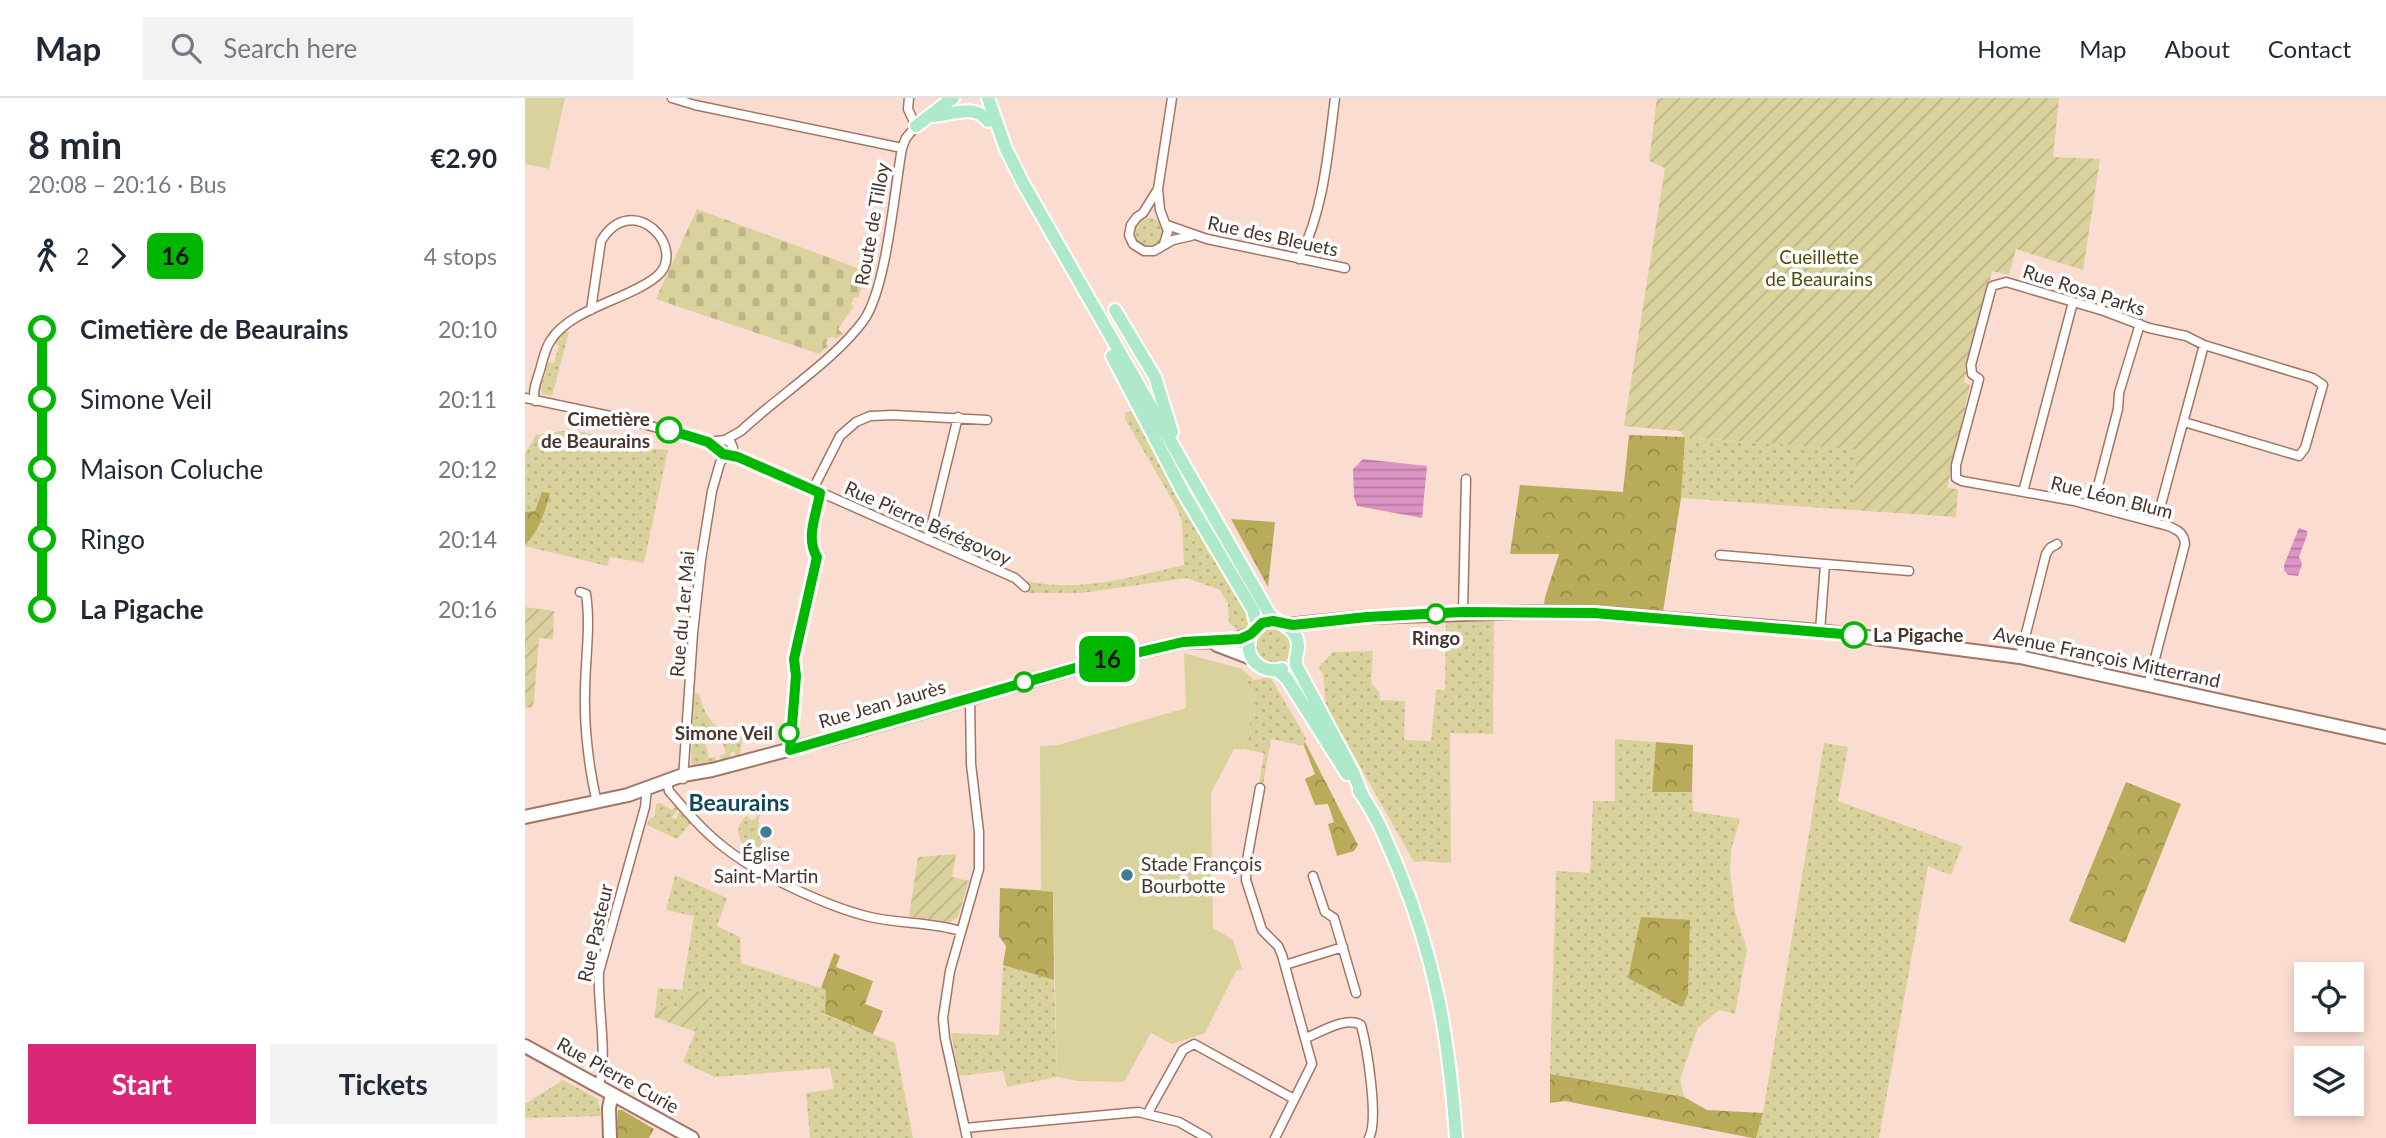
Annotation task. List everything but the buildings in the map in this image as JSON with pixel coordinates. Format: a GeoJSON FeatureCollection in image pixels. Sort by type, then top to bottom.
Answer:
{"type":"FeatureCollection","features":[{"type":"Feature","properties":{"kind":"main road"},"geometry":{"type":"LineString","coordinates":[[916,126],[953,98]]}},
{"type":"Feature","properties":{"kind":"main road"},"geometry":{"type":"LineString","coordinates":[[980,98],[1021,194],[1093,320],[1184,494],[1253,610],[1254,630],[1248,649],[1251,658]]}},
{"type":"Feature","properties":{"kind":"main road"},"geometry":{"type":"LineString","coordinates":[[988,98],[1006,149],[1023,183],[1269,615],[1295,634],[1295,657],[1301,677],[1353,772],[1394,859],[1423,935],[1446,1033],[1456,1138]]}},
{"type":"Feature","properties":{"kind":"main road"},"geometry":{"type":"LineString","coordinates":[[932,116],[972,110],[983,114],[989,121]]}},
{"type":"Feature","properties":{"kind":"main road"},"geometry":{"type":"LineString","coordinates":[[1115,310],[1155,376],[1170,429],[1186,459],[1195,484]]}},
{"type":"Feature","properties":{"kind":"main road","name":"Avenue François Mitterrand"},"geometry":{"type":"LineString","coordinates":[[1282,623],[1462,612],[1594,613],[1820,631],[2019,657],[2381,736]]}},
{"type":"Feature","properties":{"kind":"main road"},"geometry":{"type":"LineString","coordinates":[[1254,630],[1267,621],[1282,623]]}},
{"type":"Feature","properties":{"kind":"main road"},"geometry":{"type":"LineString","coordinates":[[1297,642],[1305,633],[1325,622]]}},
{"type":"Feature","properties":{"kind":"main road","name":"Rue Jean Jaurès"},"geometry":{"type":"LineString","coordinates":[[683,777],[790,750],[1039,677],[1183,642],[1232,640],[1254,630]]}},
{"type":"Feature","properties":{"kind":"main road"},"geometry":{"type":"LineString","coordinates":[[1210,642],[1251,658],[1262,668],[1277,670],[1288,666],[1295,657]]}},
{"type":"Feature","properties":{"kind":"main road"},"geometry":{"type":"LineString","coordinates":[[1277,670],[1287,678],[1340,765],[1363,797]]}},
{"type":"Feature","properties":{"kind":"main road"},"geometry":{"type":"LineString","coordinates":[[525,817],[647,792],[683,777]]}},
{"type":"Feature","properties":{"kind":"main road","name":"Rue Pierre Curie"},"geometry":{"type":"LineString","coordinates":[[525,1046],[692,1138]]}},
{"type":"Feature","properties":{"kind":"main road"},"geometry":{"type":"LineString","coordinates":[[610,1138],[609,1108],[613,1094]]}},
{"type":"Feature","properties":{"kind":"street"},"geometry":{"type":"LineString","coordinates":[[672,98],[902,148]]}},
{"type":"Feature","properties":{"kind":"street"},"geometry":{"type":"LineString","coordinates":[[909,98],[908,109],[916,126]]}},
{"type":"Feature","properties":{"kind":"street"},"geometry":{"type":"LineString","coordinates":[[1164,244],[1168,232],[1159,205],[1158,189],[1173,98]]}},
{"type":"Feature","properties":{"kind":"street"},"geometry":{"type":"LineString","coordinates":[[1299,259],[1324,182],[1335,98]]}},
{"type":"Feature","properties":{"kind":"street","name":"Route de Tilloy"},"geometry":{"type":"LineString","coordinates":[[726,448],[741,431],[842,344],[864,319],[880,278],[902,148],[916,126]]}},
{"type":"Feature","properties":{"kind":"street"},"geometry":{"type":"LineString","coordinates":[[1158,189],[1143,213],[1131,225],[1129,234],[1133,244],[1147,251],[1154,251],[1164,244],[1193,235]]}},
{"type":"Feature","properties":{"kind":"street"},"geometry":{"type":"LineString","coordinates":[[1143,213],[1154,213],[1165,222]]}},
{"type":"Feature","properties":{"kind":"street"},"geometry":{"type":"LineString","coordinates":[[591,310],[601,241],[606,233],[614,225],[632,219],[641,220],[652,227],[666,249],[661,272],[563,327],[551,339],[529,400],[647,424],[726,448]]}},
{"type":"Feature","properties":{"kind":"street","name":"Rue des Bleuets"},"geometry":{"type":"LineString","coordinates":[[1165,222],[1193,235],[1345,268]]}},
{"type":"Feature","properties":{"kind":"street","name":"Rue Rosa Parks"},"geometry":{"type":"LineString","coordinates":[[1962,481],[1956,478],[1956,465],[1979,379],[1972,374],[1971,365],[1992,286],[2005,282],[2140,324],[2186,335],[2204,345],[2313,378],[2321,382],[2323,388],[2305,448],[2299,456],[2184,422]]}},
{"type":"Feature","properties":{"kind":"street"},"geometry":{"type":"LineString","coordinates":[[2023,492],[2073,302]]}},
{"type":"Feature","properties":{"kind":"street"},"geometry":{"type":"LineString","coordinates":[[2093,505],[2118,409],[2119,393],[2140,324]]}},
{"type":"Feature","properties":{"kind":"street"},"geometry":{"type":"LineString","coordinates":[[2156,523],[2204,345]]}},
{"type":"Feature","properties":{"kind":"street"},"geometry":{"type":"LineString","coordinates":[[790,750],[796,676],[794,659],[817,557],[813,551],[810,531],[814,524],[816,491],[833,447],[840,436],[856,422],[881,415],[988,420]]}},
{"type":"Feature","properties":{"kind":"street"},"geometry":{"type":"LineString","coordinates":[[928,540],[958,417]]}},
{"type":"Feature","properties":{"kind":"street","name":"Rue Pierre Bérégovoy"},"geometry":{"type":"LineString","coordinates":[[726,448],[738,457],[1015,578],[1025,587]]}},
{"type":"Feature","properties":{"kind":"street","name":"Rue du 1er Mai"},"geometry":{"type":"LineString","coordinates":[[683,777],[701,560],[714,482],[726,448]]}},
{"type":"Feature","properties":{"kind":"street"},"geometry":{"type":"LineString","coordinates":[[1462,612],[1465,479]]}},
{"type":"Feature","properties":{"kind":"street","name":"Rue Léon Blum"},"geometry":{"type":"LineString","coordinates":[[1962,481],[2093,505],[2177,529],[2184,536],[2185,544],[2148,685]]}},
{"type":"Feature","properties":{"kind":"street"},"geometry":{"type":"LineString","coordinates":[[2019,657],[2046,554],[2057,544]]}},
{"type":"Feature","properties":{"kind":"street"},"geometry":{"type":"LineString","coordinates":[[1720,555],[1909,571]]}},
{"type":"Feature","properties":{"kind":"street"},"geometry":{"type":"LineString","coordinates":[[1820,631],[1825,565]]}},
{"type":"Feature","properties":{"kind":"street"},"geometry":{"type":"LineString","coordinates":[[580,592],[586,594],[589,611],[585,705],[597,802]]}},
{"type":"Feature","properties":{"kind":"street"},"geometry":{"type":"LineString","coordinates":[[967,1138],[943,1018],[950,971],[979,869],[979,832],[971,764],[970,698]]}},
{"type":"Feature","properties":{"kind":"street"},"geometry":{"type":"LineString","coordinates":[[668,784],[675,799],[724,847],[743,861],[784,882],[818,899],[866,916],[960,932]]}},
{"type":"Feature","properties":{"kind":"street"},"geometry":{"type":"LineString","coordinates":[[1260,788],[1246,880],[1262,930],[1278,946],[1282,955],[1312,1063],[1275,1138]]}},
{"type":"Feature","properties":{"kind":"street","name":"Rue Pasteur"},"geometry":{"type":"LineString","coordinates":[[599,1086],[603,1069],[599,972],[647,792]]}},
{"type":"Feature","properties":{"kind":"street"},"geometry":{"type":"LineString","coordinates":[[1313,876],[1325,912],[1334,918],[1356,993]]}},
{"type":"Feature","properties":{"kind":"street"},"geometry":{"type":"LineString","coordinates":[[1285,965],[1343,947]]}},
{"type":"Feature","properties":{"kind":"street"},"geometry":{"type":"LineString","coordinates":[[1306,1038],[1347,1022],[1355,1021],[1361,1025],[1367,1049],[1371,1097],[1373,1130],[1369,1138]]}},
{"type":"Feature","properties":{"kind":"street"},"geometry":{"type":"LineString","coordinates":[[1150,1114],[1150,1109],[1183,1050],[1194,1044],[1294,1099]]}},
{"type":"Feature","properties":{"kind":"street"},"geometry":{"type":"LineString","coordinates":[[965,1128],[1077,1119],[1124,1112],[1150,1114],[1179,1122],[1207,1138]]}},
{"type":"Feature","properties":{"kind":"street"},"geometry":{"type":"LineString","coordinates":[[1188,1138],[1192,1129]]}},
{"type":"Feature","properties":{"kind":"green space"},"geometry":{"type":"Polygon","coordinates":[[[525,98],[565,98],[549,169],[525,164],[525,98]]]}},
{"type":"Feature","properties":{"kind":"green space","name":"Cueillette de Beaurains"},"geometry":{"type":"Polygon","coordinates":[[[1657,98],[2059,98],[2053,157],[2100,159],[2083,270],[2016,249],[2009,275],[1992,271],[1964,382],[1970,385],[1947,488],[1958,489],[1956,517],[1853,510],[1857,450],[1685,437],[1680,431],[1624,426],[1665,168],[1649,161],[1657,98]]]}},
{"type":"Feature","properties":{"kind":"green space"},"geometry":{"type":"Polygon","coordinates":[[[697,209],[868,272],[858,298],[854,297],[851,304],[854,306],[838,329],[843,334],[836,339],[828,338],[828,346],[819,354],[656,299],[697,209]]]}},
{"type":"Feature","properties":{"kind":"green space"},"geometry":{"type":"Polygon","coordinates":[[[1149,218],[1159,222],[1163,232],[1159,242],[1149,246],[1139,242],[1135,232],[1139,222],[1149,218]]]}},
{"type":"Feature","properties":{"kind":"green space"},"geometry":{"type":"Polygon","coordinates":[[[564,331],[569,332],[552,396],[542,394],[548,363],[554,363],[559,345],[554,344],[564,331]]]}},
{"type":"Feature","properties":{"kind":"green space"},"geometry":{"type":"Polygon","coordinates":[[[1136,409],[1252,617],[1250,627],[1236,637],[1236,628],[1229,623],[1228,604],[1220,590],[1187,578],[1081,593],[1028,593],[1025,587],[1027,581],[1066,585],[1105,582],[1184,565],[1182,522],[1177,508],[1125,419],[1125,413],[1136,409]]]}},
{"type":"Feature","properties":{"kind":"green space"},"geometry":{"type":"Polygon","coordinates":[[[560,431],[583,432],[651,449],[668,450],[644,563],[610,557],[607,566],[525,546],[525,454],[536,435],[560,431]]]}},
{"type":"Feature","properties":{"kind":"green space"},"geometry":{"type":"Polygon","coordinates":[[[1629,435],[1685,437],[1681,498],[1662,618],[1543,612],[1559,554],[1510,554],[1520,485],[1623,492],[1629,435]]]}},
{"type":"Feature","properties":{"kind":"green space"},"geometry":{"type":"Polygon","coordinates":[[[1685,437],[1858,450],[1853,510],[1681,498],[1685,437]]]}},
{"type":"Feature","properties":{"kind":"green space"},"geometry":{"type":"Polygon","coordinates":[[[542,492],[550,493],[546,507],[538,527],[525,545],[525,512],[535,511],[542,492]]]}},
{"type":"Feature","properties":{"kind":"green space"},"geometry":{"type":"Polygon","coordinates":[[[1231,519],[1275,522],[1268,587],[1231,519]]]}},
{"type":"Feature","properties":{"kind":"green space"},"geometry":{"type":"Polygon","coordinates":[[[525,607],[554,611],[553,639],[539,638],[532,708],[525,707],[525,607]]]}},
{"type":"Feature","properties":{"kind":"green space"},"geometry":{"type":"Polygon","coordinates":[[[1494,618],[1493,734],[1450,733],[1451,863],[1414,862],[1326,706],[1323,675],[1319,667],[1333,652],[1373,651],[1371,683],[1379,692],[1380,700],[1405,701],[1404,740],[1431,741],[1436,690],[1445,690],[1446,619],[1494,618]]]}},
{"type":"Feature","properties":{"kind":"green space"},"geometry":{"type":"Polygon","coordinates":[[[1273,627],[1287,632],[1292,646],[1287,660],[1273,665],[1259,660],[1254,646],[1259,632],[1273,627]]]}},
{"type":"Feature","properties":{"kind":"green space","name":"Stade François Bourbotte"},"geometry":{"type":"Polygon","coordinates":[[[1184,653],[1242,669],[1252,692],[1249,737],[1244,749],[1234,749],[1211,793],[1213,928],[1233,940],[1242,969],[1236,971],[1205,1033],[1172,1044],[1151,1033],[1124,1082],[1077,1081],[1057,1077],[1053,892],[1041,891],[1040,746],[1058,745],[1186,708],[1184,653]]]}},
{"type":"Feature","properties":{"kind":"green space"},"geometry":{"type":"Polygon","coordinates":[[[1242,669],[1254,680],[1270,677],[1306,738],[1304,746],[1271,739],[1263,785],[1259,784],[1264,753],[1244,749],[1249,737],[1252,692],[1242,669]]]}},
{"type":"Feature","properties":{"kind":"green space"},"geometry":{"type":"Polygon","coordinates":[[[694,693],[699,693],[704,710],[713,723],[726,732],[743,736],[740,755],[736,756],[734,751],[730,753],[731,758],[721,760],[720,756],[726,753],[721,738],[705,742],[709,758],[715,757],[716,762],[697,766],[691,764],[694,693]]]}},
{"type":"Feature","properties":{"kind":"green space"},"geometry":{"type":"Polygon","coordinates":[[[1615,739],[1656,742],[1652,792],[1692,792],[1693,811],[1740,819],[1731,850],[1730,872],[1735,912],[1747,949],[1735,1014],[1719,1010],[1698,1028],[1680,1079],[1684,1097],[1550,1074],[1556,871],[1590,873],[1593,801],[1615,801],[1615,739]]]}},
{"type":"Feature","properties":{"kind":"green space"},"geometry":{"type":"Polygon","coordinates":[[[1305,742],[1358,845],[1354,851],[1337,856],[1328,824],[1334,822],[1328,804],[1315,805],[1305,779],[1315,774],[1304,746],[1305,742]]]}},
{"type":"Feature","properties":{"kind":"green space"},"geometry":{"type":"Polygon","coordinates":[[[1656,742],[1693,745],[1692,792],[1652,792],[1656,742]]]}},
{"type":"Feature","properties":{"kind":"green space"},"geometry":{"type":"Polygon","coordinates":[[[1824,743],[1848,747],[1838,801],[1962,846],[1951,875],[1928,866],[1879,1138],[1756,1138],[1763,1113],[1824,743]]]}},
{"type":"Feature","properties":{"kind":"green space"},"geometry":{"type":"Polygon","coordinates":[[[2126,782],[2181,804],[2125,943],[2069,921],[2126,782]]]}},
{"type":"Feature","properties":{"kind":"green space"},"geometry":{"type":"Polygon","coordinates":[[[660,803],[672,810],[676,807],[678,809],[672,817],[676,819],[680,810],[692,822],[677,839],[647,825],[649,819],[655,816],[656,804],[660,803]]]}},
{"type":"Feature","properties":{"kind":"green space"},"geometry":{"type":"Polygon","coordinates":[[[757,814],[760,815],[758,821],[763,845],[760,847],[761,851],[780,846],[782,856],[777,863],[760,860],[740,839],[740,823],[747,816],[751,820],[756,819],[757,814]]]}},
{"type":"Feature","properties":{"kind":"green space"},"geometry":{"type":"Polygon","coordinates":[[[956,854],[952,877],[969,881],[958,917],[950,922],[909,916],[918,857],[956,854]]]}},
{"type":"Feature","properties":{"kind":"green space"},"geometry":{"type":"Polygon","coordinates":[[[675,875],[727,898],[717,926],[740,937],[741,963],[827,990],[825,1015],[895,1043],[913,1138],[810,1138],[806,1093],[834,1089],[830,1068],[715,1077],[683,1062],[711,993],[680,1008],[656,1005],[658,988],[682,990],[694,916],[666,910],[675,875]]]}},
{"type":"Feature","properties":{"kind":"green space"},"geometry":{"type":"Polygon","coordinates":[[[1000,888],[1053,891],[1054,980],[1003,965],[1006,946],[999,936],[1000,888]]]}},
{"type":"Feature","properties":{"kind":"green space"},"geometry":{"type":"Polygon","coordinates":[[[1641,917],[1690,920],[1688,994],[1682,1007],[1628,978],[1641,917]]]}},
{"type":"Feature","properties":{"kind":"green space"},"geometry":{"type":"Polygon","coordinates":[[[834,953],[840,956],[836,967],[873,981],[865,1004],[883,1011],[873,1034],[825,1014],[826,990],[821,988],[834,953]]]}},
{"type":"Feature","properties":{"kind":"green space"},"geometry":{"type":"Polygon","coordinates":[[[1003,965],[1054,980],[1057,1077],[1007,1087],[1003,1071],[959,1076],[951,1033],[999,1035],[1003,965]]]}},
{"type":"Feature","properties":{"kind":"green space"},"geometry":{"type":"Polygon","coordinates":[[[685,990],[711,993],[696,1032],[654,1017],[656,1005],[680,1008],[685,990]]]}},
{"type":"Feature","properties":{"kind":"green space"},"geometry":{"type":"Polygon","coordinates":[[[1550,1074],[1684,1097],[1707,1110],[1763,1113],[1756,1138],[1752,1138],[1565,1101],[1550,1103],[1550,1074]]]}},
{"type":"Feature","properties":{"kind":"green space"},"geometry":{"type":"Polygon","coordinates":[[[563,1080],[598,1099],[601,1116],[525,1118],[525,1104],[563,1080]]]}},
{"type":"Feature","properties":{"kind":"green space"},"geometry":{"type":"Polygon","coordinates":[[[618,1110],[654,1129],[649,1138],[617,1138],[618,1110]]]}},
{"type":"Feature","properties":{"kind":"shaded area"},"geometry":{"type":"Polygon","coordinates":[[[1363,459],[1427,466],[1422,518],[1357,506],[1353,469],[1363,459]]]}},
{"type":"Feature","properties":{"kind":"shaded area"},"geometry":{"type":"Polygon","coordinates":[[[2299,528],[2307,531],[2299,557],[2302,564],[2298,576],[2288,575],[2284,565],[2299,528]]]}},
{"type":"Feature","properties":{"kind":"bus line","name":"16"},"geometry":{"type":"LineString","coordinates":[[669,430],[708,442],[723,454],[738,457],[820,493],[810,531],[813,551],[817,557],[794,659],[796,676],[790,750],[1039,677],[1133,653],[1183,642],[1240,639],[1267,621],[1293,625],[1367,617],[1462,612],[1594,613],[1854,635]]}},
{"type":"Feature","properties":{"kind":"place","name":"Cimetière de Beaurains"},"geometry":{"type":"Point","coordinates":[669,430]}},
{"type":"Feature","properties":{"kind":"place","name":"Ringo"},"geometry":{"type":"Point","coordinates":[1436,614]}},
{"type":"Feature","properties":{"kind":"place","name":"La Pigache"},"geometry":{"type":"Point","coordinates":[1854,635]}},
{"type":"Feature","properties":{"kind":"place","name":"Simone Veil"},"geometry":{"type":"Point","coordinates":[789,733]}},
{"type":"Feature","properties":{"kind":"place","name":"Église Saint-Martin"},"geometry":{"type":"Point","coordinates":[766,832]}},
{"type":"Feature","properties":{"kind":"place","name":"Stade François Bourbotte"},"geometry":{"type":"Point","coordinates":[1127,875]}},
{"type":"Feature","properties":{"kind":"district","name":"Beaurains"},"geometry":{"type":"Point","coordinates":[739,803]}}]}
